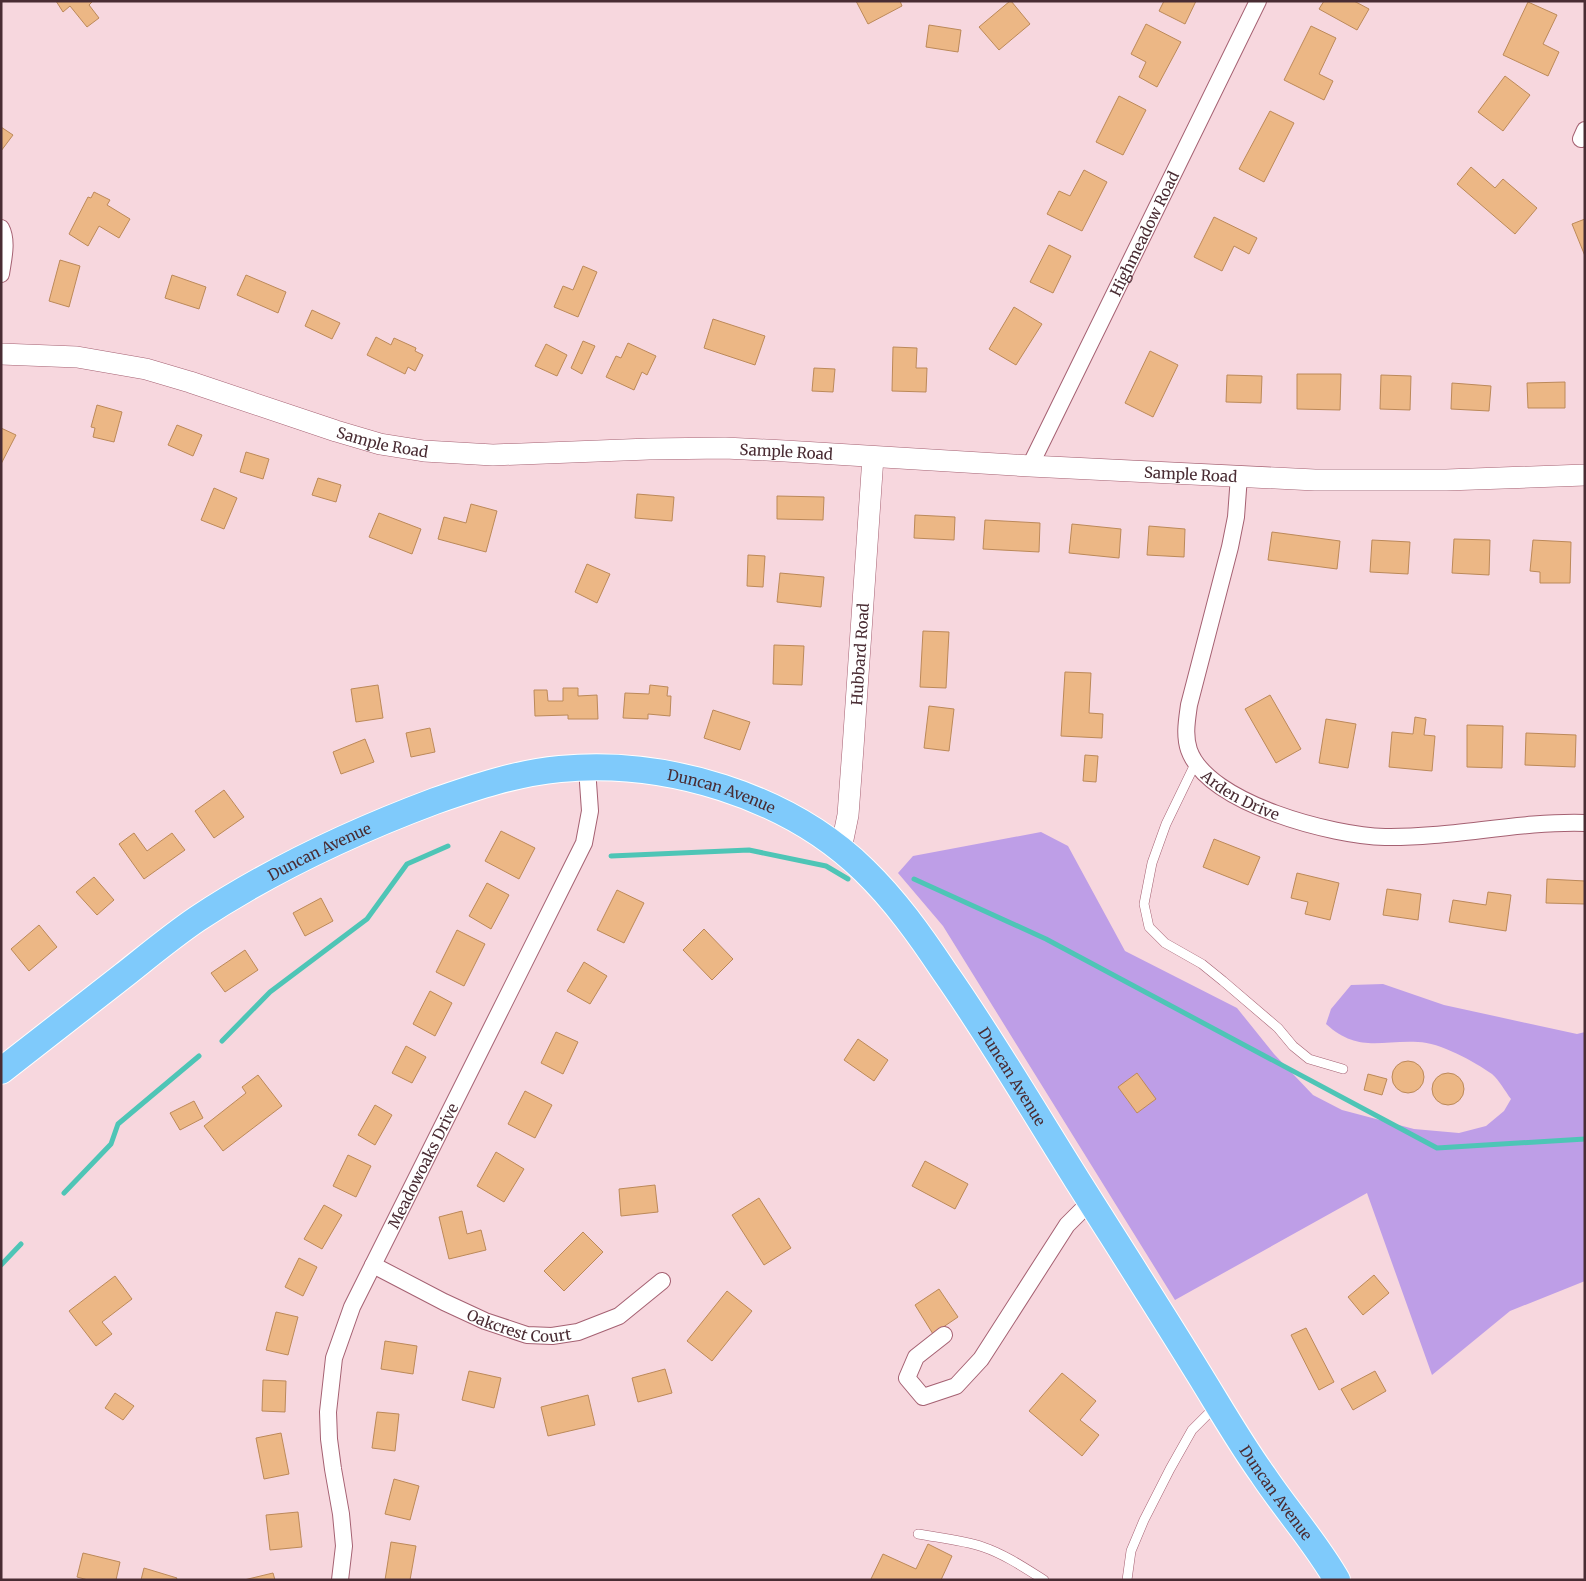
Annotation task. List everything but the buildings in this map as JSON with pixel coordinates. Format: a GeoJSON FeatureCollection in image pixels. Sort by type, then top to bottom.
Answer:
{"type":"FeatureCollection","features":[{"type":"Feature","properties":{"kind":"main road","name":"Duncan Avenue"},"geometry":{"type":"LineString","coordinates":[[1,1071],[194,921],[284,868],[398,815],[453,795],[500,781],[556,769],[640,769],[716,785],[776,810],[811,828],[841,849],[884,890],[960,993],[1263,1476],[1323,1555],[1337,1580]]}},
{"type":"Feature","properties":{"kind":"street","name":"Highmeadow Road"},"geometry":{"type":"LineString","coordinates":[[1030,466],[1258,1]]}},
{"type":"Feature","properties":{"kind":"street"},"geometry":{"type":"LineString","coordinates":[[1,274],[4,252],[2,230]]}},
{"type":"Feature","properties":{"kind":"street","name":"Sample Road"},"geometry":{"type":"LineString","coordinates":[[1,354],[76,357],[146,369],[336,431],[380,444],[412,450],[493,455],[725,448],[1315,480],[1585,475]]}},
{"type":"Feature","properties":{"kind":"street","name":"Hubbard Road"},"geometry":{"type":"LineString","coordinates":[[841,849],[848,815],[873,457]]}},
{"type":"Feature","properties":{"kind":"street","name":"Arden Drive"},"geometry":{"type":"LineString","coordinates":[[1239,476],[1236,517],[1230,547],[1189,705],[1186,738],[1189,750],[1202,771],[1213,782],[1243,800],[1307,823],[1360,836],[1416,837],[1560,822],[1585,823]]}},
{"type":"Feature","properties":{"kind":"street","name":"Meadowoaks Drive"},"geometry":{"type":"LineString","coordinates":[[340,1580],[344,1546],[329,1439],[328,1412],[334,1358],[352,1307],[584,843],[590,811],[587,768]]}},
{"type":"Feature","properties":{"kind":"street"},"geometry":{"type":"LineString","coordinates":[[944,1335],[916,1357],[907,1378],[923,1397],[956,1386],[981,1359],[1067,1225],[1083,1210],[1095,1209]]}},
{"type":"Feature","properties":{"kind":"street","name":"Oakcrest Court"},"geometry":{"type":"LineString","coordinates":[[373,1265],[485,1321],[527,1335],[552,1336],[578,1332],[619,1316],[662,1281]]}},
{"type":"Feature","properties":{"kind":"lane"},"geometry":{"type":"LineString","coordinates":[[1196,762],[1166,824],[1152,863],[1144,904],[1149,927],[1165,943],[1202,964],[1223,981],[1278,1028],[1293,1046],[1309,1059],[1343,1068]]}},
{"type":"Feature","properties":{"kind":"lane"},"geometry":{"type":"LineString","coordinates":[[1127,1580],[1131,1551],[1144,1520],[1170,1469],[1192,1430],[1218,1404]]}},
{"type":"Feature","properties":{"kind":"lane"},"geometry":{"type":"LineString","coordinates":[[918,1534],[984,1547],[1019,1564],[1044,1580]]}},
{"type":"Feature","properties":{"kind":"shaded area"},"geometry":{"type":"Polygon","coordinates":[[[1041,832],[1068,846],[1125,951],[1237,1008],[1274,1054],[1313,1095],[1342,1110],[1414,1129],[1459,1133],[1486,1126],[1504,1111],[1511,1099],[1500,1082],[1492,1074],[1467,1059],[1436,1045],[1418,1042],[1359,1042],[1338,1033],[1326,1024],[1331,1009],[1351,985],[1383,984],[1444,1005],[1577,1034],[1585,1032],[1585,1281],[1510,1311],[1432,1375],[1367,1193],[1175,1300],[943,926],[898,873],[913,856],[1041,832]]]}},
{"type":"Feature","properties":{"kind":"waterway"},"geometry":{"type":"LineString","coordinates":[[222,1041],[270,992],[367,919],[407,864],[448,846]]}},
{"type":"Feature","properties":{"kind":"waterway"},"geometry":{"type":"LineString","coordinates":[[611,856],[749,850],[826,866],[848,879]]}},
{"type":"Feature","properties":{"kind":"waterway"},"geometry":{"type":"LineString","coordinates":[[914,879],[1046,939],[1437,1148],[1585,1139]]}},
{"type":"Feature","properties":{"kind":"waterway"},"geometry":{"type":"LineString","coordinates":[[64,1193],[111,1144],[118,1124],[199,1056]]}},
{"type":"Feature","properties":{"kind":"waterway"},"geometry":{"type":"LineString","coordinates":[[1,1265],[21,1244]]}}]}
